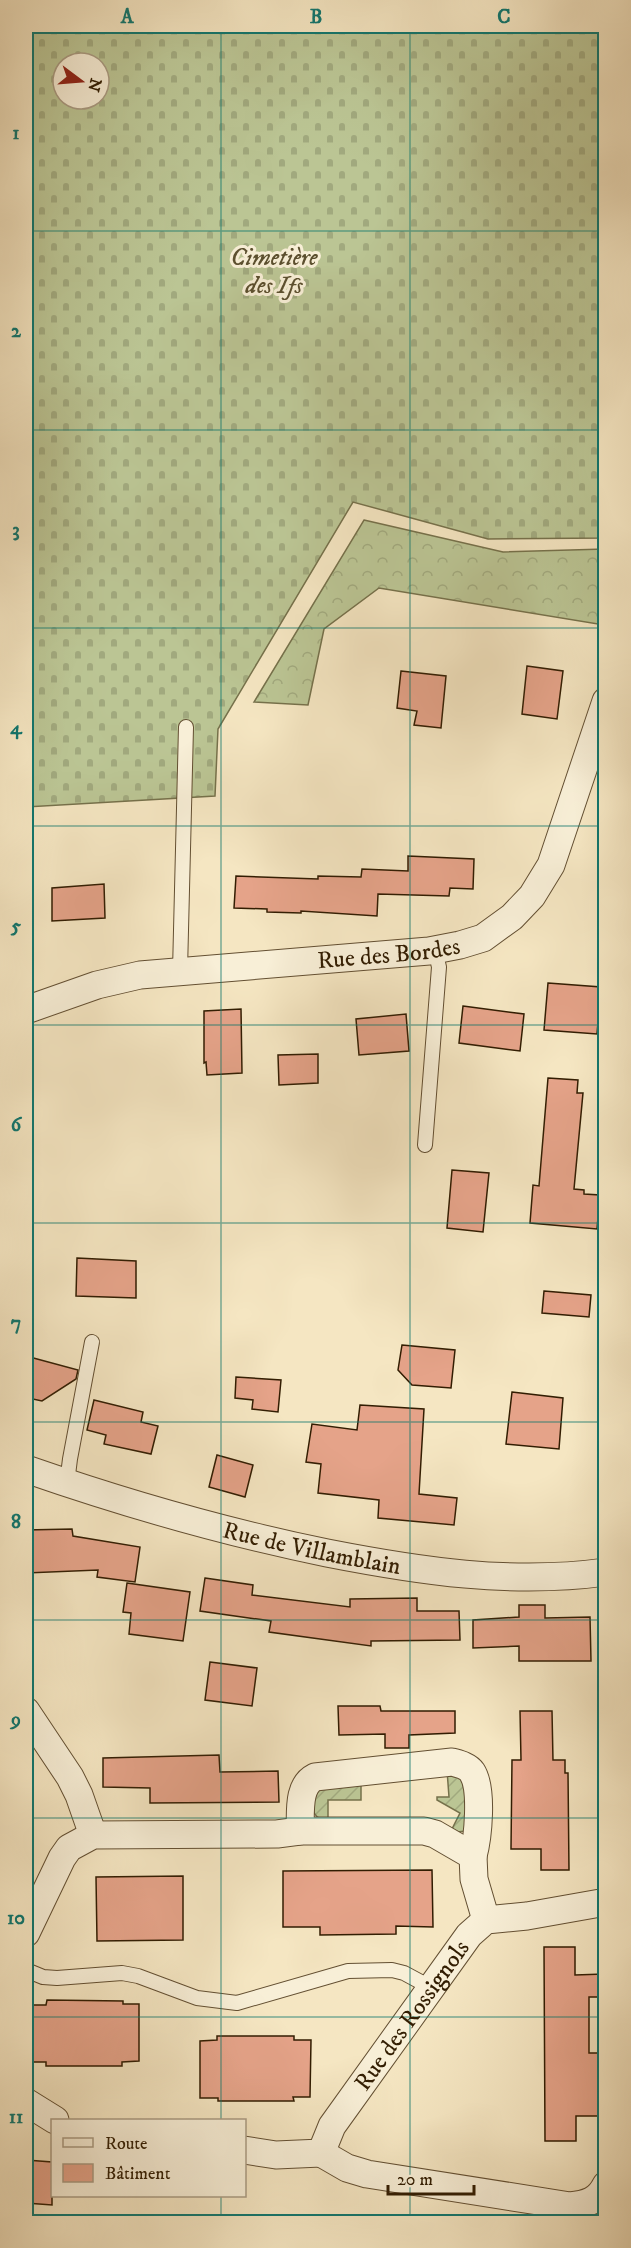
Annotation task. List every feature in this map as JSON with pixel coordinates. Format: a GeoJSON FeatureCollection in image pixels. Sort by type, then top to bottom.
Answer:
{"type":"FeatureCollection","features":[{"type":"Feature","properties":{"kind":"street","name":"Rue des Bordes"},"geometry":{"type":"LineString","coordinates":[[26,1011],[97,985],[140,975],[435,950],[483,938],[512,916],[532,896],[551,865],[606,701]]}},
{"type":"Feature","properties":{"kind":"street","name":"Rue de Villamblain"},"geometry":{"type":"LineString","coordinates":[[26,1469],[102,1495],[221,1529],[388,1565],[467,1576],[526,1578],[606,1572]]}},
{"type":"Feature","properties":{"kind":"street"},"geometry":{"type":"LineString","coordinates":[[26,1711],[80,1795],[93,1835]]}},
{"type":"Feature","properties":{"kind":"street"},"geometry":{"type":"LineString","coordinates":[[300,1831],[303,1789],[308,1780],[315,1777],[452,1762],[467,1767],[477,1786],[474,1879],[486,1920]]}},
{"type":"Feature","properties":{"kind":"street"},"geometry":{"type":"LineString","coordinates":[[27,1925],[69,1848],[93,1835],[424,1831],[435,1834],[473,1856]]}},
{"type":"Feature","properties":{"kind":"street","name":"Rue des Rossignols"},"geometry":{"type":"LineString","coordinates":[[321,2153],[332,2127],[430,1988],[469,1935],[486,1920],[527,1916],[606,1902]]}},
{"type":"Feature","properties":{"kind":"street"},"geometry":{"type":"LineString","coordinates":[[26,2102],[52,2119]]}},
{"type":"Feature","properties":{"kind":"street"},"geometry":{"type":"LineString","coordinates":[[246,2150],[276,2155],[321,2153],[347,2168],[367,2174],[570,2206],[591,2202],[598,2197],[606,2185]]}},
{"type":"Feature","properties":{"kind":"lane"},"geometry":{"type":"LineString","coordinates":[[180,971],[186,727]]}},
{"type":"Feature","properties":{"kind":"lane"},"geometry":{"type":"LineString","coordinates":[[425,1144],[439,967],[435,950]]}},
{"type":"Feature","properties":{"kind":"lane"},"geometry":{"type":"LineString","coordinates":[[67,1483],[92,1342]]}},
{"type":"Feature","properties":{"kind":"lane"},"geometry":{"type":"LineString","coordinates":[[26,1970],[43,1977],[57,1978],[130,1974],[197,1998],[237,2003],[348,1971],[392,1970],[404,1973],[430,1988]]}},
{"type":"Feature","properties":{"kind":"green space","name":"Cimetière des Ifs"},"geometry":{"type":"Polygon","coordinates":[[[26,26],[605,26],[605,538],[488,539],[353,502],[218,729],[215,796],[26,807],[26,26]]]}},
{"type":"Feature","properties":{"kind":"green space"},"geometry":{"type":"Polygon","coordinates":[[[364,520],[503,552],[605,549],[605,624],[379,588],[324,629],[308,705],[254,702],[364,520]]]}},
{"type":"Feature","properties":{"kind":"green space"},"geometry":{"type":"Polygon","coordinates":[[[447,1770],[468,1780],[465,1831],[458,1832],[452,1829],[460,1813],[437,1800],[437,1797],[449,1797],[447,1770]]]}},
{"type":"Feature","properties":{"kind":"green space"},"geometry":{"type":"Polygon","coordinates":[[[361,1778],[361,1800],[328,1800],[328,1822],[315,1815],[312,1793],[317,1787],[361,1778]]]}},
{"type":"Feature","properties":{"kind":"building"},"geometry":{"type":"Polygon","coordinates":[[[527,666],[563,671],[557,719],[522,714],[527,666]]]}},
{"type":"Feature","properties":{"kind":"building"},"geometry":{"type":"Polygon","coordinates":[[[401,671],[446,676],[441,728],[414,725],[417,711],[397,708],[401,671]]]}},
{"type":"Feature","properties":{"kind":"building"},"geometry":{"type":"Polygon","coordinates":[[[408,856],[474,859],[473,889],[450,888],[449,896],[378,894],[377,916],[301,911],[301,913],[267,912],[267,909],[234,908],[236,876],[318,879],[318,876],[361,877],[362,869],[408,871],[408,856]]]}},
{"type":"Feature","properties":{"kind":"building"},"geometry":{"type":"Polygon","coordinates":[[[104,884],[105,918],[52,921],[52,888],[104,884]]]}},
{"type":"Feature","properties":{"kind":"building"},"geometry":{"type":"Polygon","coordinates":[[[548,983],[601,987],[597,1034],[544,1030],[548,983]]]}},
{"type":"Feature","properties":{"kind":"building"},"geometry":{"type":"Polygon","coordinates":[[[463,1006],[524,1014],[520,1051],[459,1043],[463,1006]]]}},
{"type":"Feature","properties":{"kind":"building"},"geometry":{"type":"Polygon","coordinates":[[[241,1009],[242,1073],[207,1075],[206,1062],[204,1063],[204,1011],[241,1009]]]}},
{"type":"Feature","properties":{"kind":"building"},"geometry":{"type":"Polygon","coordinates":[[[406,1014],[409,1051],[359,1055],[356,1019],[406,1014]]]}},
{"type":"Feature","properties":{"kind":"building"},"geometry":{"type":"Polygon","coordinates":[[[318,1054],[318,1083],[279,1085],[278,1055],[318,1054]]]}},
{"type":"Feature","properties":{"kind":"building"},"geometry":{"type":"Polygon","coordinates":[[[548,1078],[578,1080],[577,1093],[583,1093],[574,1189],[584,1190],[584,1194],[600,1195],[597,1229],[530,1223],[533,1185],[539,1186],[548,1078]]]}},
{"type":"Feature","properties":{"kind":"building"},"geometry":{"type":"Polygon","coordinates":[[[452,1170],[489,1173],[483,1232],[447,1228],[452,1170]]]}},
{"type":"Feature","properties":{"kind":"building"},"geometry":{"type":"Polygon","coordinates":[[[77,1258],[136,1261],[136,1298],[76,1296],[77,1258]]]}},
{"type":"Feature","properties":{"kind":"building"},"geometry":{"type":"Polygon","coordinates":[[[544,1291],[591,1295],[589,1317],[542,1313],[544,1291]]]}},
{"type":"Feature","properties":{"kind":"building"},"geometry":{"type":"Polygon","coordinates":[[[402,1345],[455,1350],[451,1388],[412,1385],[398,1370],[402,1345]]]}},
{"type":"Feature","properties":{"kind":"building"},"geometry":{"type":"Polygon","coordinates":[[[26,1356],[78,1370],[76,1379],[42,1401],[28,1398],[29,1395],[26,1395],[26,1356]]]}},
{"type":"Feature","properties":{"kind":"building"},"geometry":{"type":"Polygon","coordinates":[[[236,1377],[281,1380],[278,1412],[252,1409],[253,1400],[235,1398],[236,1377]]]}},
{"type":"Feature","properties":{"kind":"building"},"geometry":{"type":"Polygon","coordinates":[[[512,1392],[563,1398],[559,1449],[506,1444],[512,1392]]]}},
{"type":"Feature","properties":{"kind":"building"},"geometry":{"type":"Polygon","coordinates":[[[94,1400],[143,1412],[141,1422],[158,1426],[151,1454],[104,1444],[106,1435],[87,1430],[94,1400]]]}},
{"type":"Feature","properties":{"kind":"building"},"geometry":{"type":"Polygon","coordinates":[[[360,1405],[424,1409],[419,1494],[457,1498],[454,1525],[378,1518],[379,1500],[318,1493],[321,1464],[306,1462],[312,1424],[357,1430],[360,1405]]]}},
{"type":"Feature","properties":{"kind":"building"},"geometry":{"type":"Polygon","coordinates":[[[217,1455],[253,1465],[245,1497],[209,1487],[217,1455]]]}},
{"type":"Feature","properties":{"kind":"building"},"geometry":{"type":"Polygon","coordinates":[[[72,1529],[73,1536],[140,1547],[135,1582],[97,1577],[98,1570],[26,1573],[26,1530],[72,1529]]]}},
{"type":"Feature","properties":{"kind":"building"},"geometry":{"type":"Polygon","coordinates":[[[205,1578],[253,1585],[252,1595],[350,1607],[350,1599],[417,1598],[417,1611],[459,1611],[460,1640],[371,1641],[371,1646],[269,1632],[271,1621],[200,1611],[205,1578]]]}},
{"type":"Feature","properties":{"kind":"building"},"geometry":{"type":"Polygon","coordinates":[[[127,1583],[190,1592],[183,1641],[129,1634],[131,1613],[123,1612],[127,1583]]]}},
{"type":"Feature","properties":{"kind":"building"},"geometry":{"type":"Polygon","coordinates":[[[519,1605],[545,1605],[545,1618],[590,1617],[591,1661],[519,1661],[519,1646],[473,1648],[473,1620],[519,1617],[519,1605]]]}},
{"type":"Feature","properties":{"kind":"building"},"geometry":{"type":"Polygon","coordinates":[[[210,1662],[257,1668],[252,1706],[205,1700],[210,1662]]]}},
{"type":"Feature","properties":{"kind":"building"},"geometry":{"type":"Polygon","coordinates":[[[338,1706],[380,1706],[381,1711],[455,1711],[455,1733],[409,1735],[409,1748],[385,1748],[385,1734],[339,1735],[338,1706]]]}},
{"type":"Feature","properties":{"kind":"building"},"geometry":{"type":"Polygon","coordinates":[[[520,1711],[552,1711],[553,1760],[565,1760],[565,1773],[568,1773],[569,1870],[541,1870],[541,1849],[511,1849],[512,1760],[521,1760],[520,1711]]]}},
{"type":"Feature","properties":{"kind":"building"},"geometry":{"type":"Polygon","coordinates":[[[219,1755],[220,1772],[278,1771],[279,1802],[150,1803],[150,1788],[103,1787],[103,1758],[219,1755]]]}},
{"type":"Feature","properties":{"kind":"building"},"geometry":{"type":"Polygon","coordinates":[[[432,1870],[433,1927],[396,1926],[396,1934],[320,1935],[320,1927],[283,1927],[283,1871],[432,1870]]]}},
{"type":"Feature","properties":{"kind":"building"},"geometry":{"type":"Polygon","coordinates":[[[183,1876],[183,1940],[97,1941],[96,1877],[183,1876]]]}},
{"type":"Feature","properties":{"kind":"building"},"geometry":{"type":"Polygon","coordinates":[[[544,1947],[575,1947],[575,1975],[604,1974],[604,1997],[589,1997],[589,2053],[606,2053],[605,2116],[576,2116],[576,2141],[545,2141],[544,1947]]]}},
{"type":"Feature","properties":{"kind":"building"},"geometry":{"type":"Polygon","coordinates":[[[47,2000],[123,2001],[123,2004],[139,2004],[139,2061],[122,2062],[122,2066],[46,2066],[46,2062],[29,2062],[29,2005],[46,2005],[47,2000]]]}},
{"type":"Feature","properties":{"kind":"building"},"geometry":{"type":"Polygon","coordinates":[[[217,2036],[294,2036],[294,2040],[311,2040],[310,2097],[293,2097],[294,2101],[218,2101],[218,2098],[200,2098],[200,2041],[217,2040],[217,2036]]]}},
{"type":"Feature","properties":{"kind":"building"},"geometry":{"type":"Polygon","coordinates":[[[26,2160],[51,2162],[52,2205],[26,2203],[26,2160]]]}}]}
